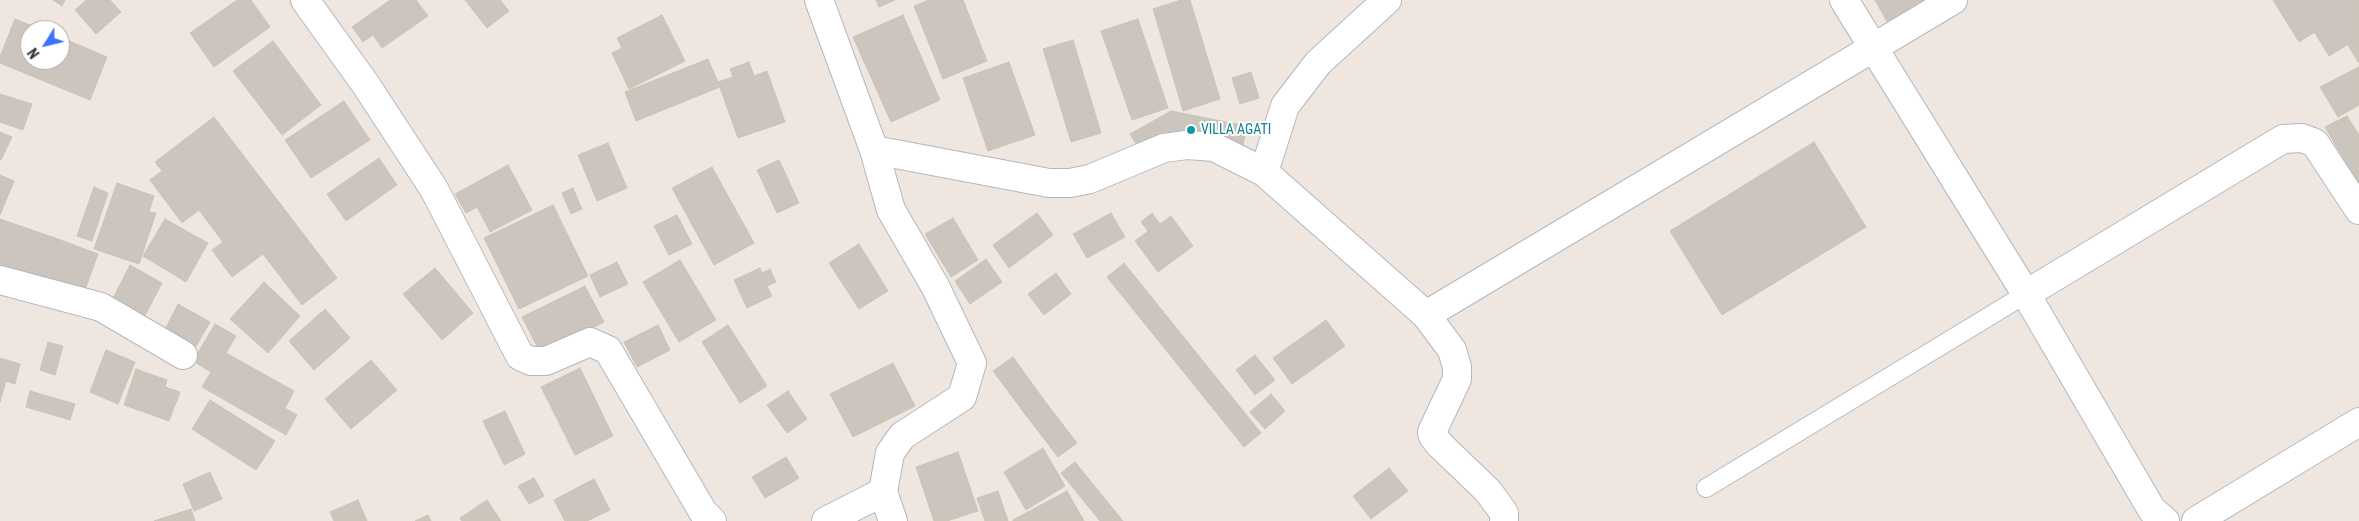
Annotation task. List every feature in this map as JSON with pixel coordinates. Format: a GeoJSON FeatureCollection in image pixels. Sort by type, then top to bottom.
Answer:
{"type":"FeatureCollection","features":[{"type":"Feature","properties":{"kind":"street"},"geometry":{"type":"LineString","coordinates":[[305,0],[366,85],[434,189],[520,356],[531,361],[546,361],[590,342],[608,350],[703,512],[712,521]]}},
{"type":"Feature","properties":{"kind":"street"},"geometry":{"type":"LineString","coordinates":[[819,0],[874,150],[891,210],[935,286],[972,363],[962,397],[902,436],[890,453],[883,492],[892,521]]}},
{"type":"Feature","properties":{"kind":"street"},"geometry":{"type":"LineString","coordinates":[[1264,172],[1285,106],[1318,63],[1387,0]]}},
{"type":"Feature","properties":{"kind":"street"},"geometry":{"type":"LineString","coordinates":[[1844,0],[1871,47],[2026,294],[2152,510],[2165,521]]}},
{"type":"Feature","properties":{"kind":"street"},"geometry":{"type":"LineString","coordinates":[[1426,315],[1871,47],[1953,0]]}},
{"type":"Feature","properties":{"kind":"street"},"geometry":{"type":"LineString","coordinates":[[2026,294],[2283,139],[2302,138],[2315,143],[2359,210]]}},
{"type":"Feature","properties":{"kind":"street"},"geometry":{"type":"LineString","coordinates":[[874,150],[1049,183],[1070,183],[1090,179],[1164,148],[1188,145],[1214,146],[1264,172],[1426,315],[1452,350],[1457,367],[1457,379],[1432,432],[1432,436],[1488,491],[1504,513],[1504,521]]}},
{"type":"Feature","properties":{"kind":"street"},"geometry":{"type":"LineString","coordinates":[[0,280],[101,307],[183,354]]}},
{"type":"Feature","properties":{"kind":"street"},"geometry":{"type":"LineString","coordinates":[[2196,521],[2359,422]]}},
{"type":"Feature","properties":{"kind":"street"},"geometry":{"type":"LineString","coordinates":[[826,521],[883,492]]}},
{"type":"Feature","properties":{"kind":"lane"},"geometry":{"type":"LineString","coordinates":[[1706,488],[2026,294]]}},
{"type":"Feature","properties":{"kind":"building"},"geometry":{"type":"Polygon","coordinates":[[[53,0],[65,0],[62,6],[53,0]]]}},
{"type":"Feature","properties":{"kind":"building"},"geometry":{"type":"Polygon","coordinates":[[[86,0],[110,0],[121,12],[96,34],[75,10],[86,0]]]}},
{"type":"Feature","properties":{"kind":"building"},"geometry":{"type":"Polygon","coordinates":[[[237,0],[251,0],[270,27],[214,67],[190,33],[237,0]]]}},
{"type":"Feature","properties":{"kind":"building"},"geometry":{"type":"Polygon","coordinates":[[[390,0],[416,0],[428,16],[382,48],[373,35],[363,42],[352,27],[390,0]]]}},
{"type":"Feature","properties":{"kind":"building"},"geometry":{"type":"Polygon","coordinates":[[[465,0],[500,0],[509,11],[487,28],[465,0]]]}},
{"type":"Feature","properties":{"kind":"building"},"geometry":{"type":"Polygon","coordinates":[[[876,0],[895,0],[879,7],[876,0]]]}},
{"type":"Feature","properties":{"kind":"building"},"geometry":{"type":"Polygon","coordinates":[[[929,0],[963,0],[987,61],[943,79],[914,6],[929,0]]]}},
{"type":"Feature","properties":{"kind":"building"},"geometry":{"type":"Polygon","coordinates":[[[1181,0],[1190,0],[1220,99],[1183,111],[1153,9],[1181,0]]]}},
{"type":"Feature","properties":{"kind":"building"},"geometry":{"type":"Polygon","coordinates":[[[1875,0],[1933,0],[1889,25],[1875,0]]]}},
{"type":"Feature","properties":{"kind":"building"},"geometry":{"type":"Polygon","coordinates":[[[2273,0],[2295,0],[2315,32],[2299,42],[2273,0]]]}},
{"type":"Feature","properties":{"kind":"building"},"geometry":{"type":"Polygon","coordinates":[[[2295,0],[2334,0],[2324,7],[2347,45],[2329,56],[2295,0]]]}},
{"type":"Feature","properties":{"kind":"building"},"geometry":{"type":"Polygon","coordinates":[[[2334,0],[2359,0],[2359,63],[2324,7],[2334,0]]]}},
{"type":"Feature","properties":{"kind":"building"},"geometry":{"type":"Polygon","coordinates":[[[662,15],[685,61],[629,89],[612,53],[622,48],[617,38],[662,15]]]}},
{"type":"Feature","properties":{"kind":"building"},"geometry":{"type":"Polygon","coordinates":[[[903,15],[940,100],[891,122],[853,37],[903,15]]]}},
{"type":"Feature","properties":{"kind":"building"},"geometry":{"type":"Polygon","coordinates":[[[15,19],[20,21],[20,70],[70,70],[70,41],[107,57],[90,100],[0,63],[0,57],[15,19]]]}},
{"type":"Feature","properties":{"kind":"building"},"geometry":{"type":"Polygon","coordinates":[[[1138,19],[1168,108],[1132,120],[1101,31],[1138,19]]]}},
{"type":"Feature","properties":{"kind":"building"},"geometry":{"type":"Polygon","coordinates":[[[1073,40],[1101,133],[1071,142],[1043,49],[1073,40]]]}},
{"type":"Feature","properties":{"kind":"building"},"geometry":{"type":"Polygon","coordinates":[[[273,41],[321,105],[282,135],[233,71],[273,41]]]}},
{"type":"Feature","properties":{"kind":"building"},"geometry":{"type":"Polygon","coordinates":[[[708,59],[720,87],[636,121],[625,92],[708,59]]]}},
{"type":"Feature","properties":{"kind":"building"},"geometry":{"type":"Polygon","coordinates":[[[749,62],[754,76],[767,71],[785,122],[738,138],[718,82],[733,77],[730,69],[749,62]]]}},
{"type":"Feature","properties":{"kind":"building"},"geometry":{"type":"Polygon","coordinates":[[[1009,62],[1035,135],[988,151],[963,78],[1009,62]]]}},
{"type":"Feature","properties":{"kind":"building"},"geometry":{"type":"Polygon","coordinates":[[[2359,67],[2359,105],[2338,117],[2320,87],[2359,67]]]}},
{"type":"Feature","properties":{"kind":"building"},"geometry":{"type":"Polygon","coordinates":[[[1251,72],[1259,98],[1240,104],[1232,78],[1251,72]]]}},
{"type":"Feature","properties":{"kind":"building"},"geometry":{"type":"Polygon","coordinates":[[[0,94],[32,104],[23,130],[0,122],[0,94]]]}},
{"type":"Feature","properties":{"kind":"building"},"geometry":{"type":"Polygon","coordinates":[[[344,101],[370,140],[311,178],[285,140],[344,101]]]}},
{"type":"Feature","properties":{"kind":"building","name":"VILLA AGATI"},"geometry":{"type":"Polygon","coordinates":[[[1171,111],[1247,126],[1242,149],[1140,151],[1130,134],[1171,111]]]}},
{"type":"Feature","properties":{"kind":"building"},"geometry":{"type":"Polygon","coordinates":[[[2347,116],[2359,135],[2359,185],[2325,127],[2347,116]]]}},
{"type":"Feature","properties":{"kind":"building"},"geometry":{"type":"Polygon","coordinates":[[[214,117],[337,278],[302,305],[263,254],[232,277],[212,250],[223,242],[199,210],[182,223],[150,180],[162,171],[155,162],[214,117]]]}},
{"type":"Feature","properties":{"kind":"building"},"geometry":{"type":"Polygon","coordinates":[[[0,132],[12,137],[1,160],[0,159],[0,132]]]}},
{"type":"Feature","properties":{"kind":"building"},"geometry":{"type":"Polygon","coordinates":[[[1814,142],[1866,227],[1722,315],[1670,231],[1814,142]]]}},
{"type":"Feature","properties":{"kind":"building"},"geometry":{"type":"Polygon","coordinates":[[[608,143],[627,188],[597,201],[578,155],[608,143]]]}},
{"type":"Feature","properties":{"kind":"building"},"geometry":{"type":"Polygon","coordinates":[[[379,158],[397,185],[346,221],[327,194],[379,158]]]}},
{"type":"Feature","properties":{"kind":"building"},"geometry":{"type":"Polygon","coordinates":[[[779,160],[799,203],[777,213],[757,170],[779,160]]]}},
{"type":"Feature","properties":{"kind":"building"},"geometry":{"type":"Polygon","coordinates":[[[508,165],[532,210],[490,232],[477,207],[466,213],[455,194],[508,165]]]}},
{"type":"Feature","properties":{"kind":"building"},"geometry":{"type":"Polygon","coordinates":[[[712,167],[754,243],[714,265],[672,188],[712,167]]]}},
{"type":"Feature","properties":{"kind":"building"},"geometry":{"type":"Polygon","coordinates":[[[0,175],[14,181],[0,215],[0,175]]]}},
{"type":"Feature","properties":{"kind":"building"},"geometry":{"type":"Polygon","coordinates":[[[117,183],[154,196],[149,212],[156,213],[139,264],[94,249],[117,183]]]}},
{"type":"Feature","properties":{"kind":"building"},"geometry":{"type":"Polygon","coordinates":[[[94,187],[108,193],[92,241],[77,236],[94,187]]]}},
{"type":"Feature","properties":{"kind":"building"},"geometry":{"type":"Polygon","coordinates":[[[573,188],[582,209],[571,214],[562,193],[573,188]]]}},
{"type":"Feature","properties":{"kind":"building"},"geometry":{"type":"Polygon","coordinates":[[[553,205],[588,276],[519,309],[484,238],[553,205]]]}},
{"type":"Feature","properties":{"kind":"building"},"geometry":{"type":"Polygon","coordinates":[[[1037,213],[1053,235],[1009,268],[993,245],[1037,213]]]}},
{"type":"Feature","properties":{"kind":"building"},"geometry":{"type":"Polygon","coordinates":[[[1111,213],[1125,237],[1087,258],[1073,234],[1111,213]]]}},
{"type":"Feature","properties":{"kind":"building"},"geometry":{"type":"Polygon","coordinates":[[[1152,213],[1160,224],[1171,216],[1193,246],[1158,272],[1135,241],[1148,231],[1141,222],[1152,213]]]}},
{"type":"Feature","properties":{"kind":"building"},"geometry":{"type":"Polygon","coordinates":[[[677,215],[692,244],[669,255],[654,226],[677,215]]]}},
{"type":"Feature","properties":{"kind":"building"},"geometry":{"type":"Polygon","coordinates":[[[953,218],[978,260],[951,277],[925,234],[953,218]]]}},
{"type":"Feature","properties":{"kind":"building"},"geometry":{"type":"Polygon","coordinates":[[[0,219],[58,239],[43,280],[0,265],[0,219]]]}},
{"type":"Feature","properties":{"kind":"building"},"geometry":{"type":"Polygon","coordinates":[[[165,219],[208,243],[186,282],[143,256],[165,219]]]}},
{"type":"Feature","properties":{"kind":"building"},"geometry":{"type":"Polygon","coordinates":[[[58,239],[98,254],[82,298],[43,280],[58,239]]]}},
{"type":"Feature","properties":{"kind":"building"},"geometry":{"type":"Polygon","coordinates":[[[859,244],[888,291],[859,309],[829,263],[859,244]]]}},
{"type":"Feature","properties":{"kind":"building"},"geometry":{"type":"Polygon","coordinates":[[[986,259],[1002,282],[970,304],[955,281],[986,259]]]}},
{"type":"Feature","properties":{"kind":"building"},"geometry":{"type":"Polygon","coordinates":[[[680,260],[716,320],[679,342],[643,282],[680,260]]]}},
{"type":"Feature","properties":{"kind":"building"},"geometry":{"type":"Polygon","coordinates":[[[617,262],[628,284],[600,297],[590,275],[617,262]]]}},
{"type":"Feature","properties":{"kind":"building"},"geometry":{"type":"Polygon","coordinates":[[[1124,263],[1261,433],[1244,447],[1107,277],[1124,263]]]}},
{"type":"Feature","properties":{"kind":"building"},"geometry":{"type":"Polygon","coordinates":[[[130,265],[162,283],[141,323],[109,306],[130,265]]]}},
{"type":"Feature","properties":{"kind":"building"},"geometry":{"type":"Polygon","coordinates":[[[435,268],[473,313],[442,340],[403,294],[435,268]]]}},
{"type":"Feature","properties":{"kind":"building"},"geometry":{"type":"Polygon","coordinates":[[[760,268],[762,273],[770,269],[776,282],[767,286],[772,296],[747,308],[734,280],[760,268]]]}},
{"type":"Feature","properties":{"kind":"building"},"geometry":{"type":"Polygon","coordinates":[[[1056,273],[1071,294],[1044,315],[1028,294],[1056,273]]]}},
{"type":"Feature","properties":{"kind":"building"},"geometry":{"type":"Polygon","coordinates":[[[264,282],[300,316],[268,353],[230,319],[264,282]]]}},
{"type":"Feature","properties":{"kind":"building"},"geometry":{"type":"Polygon","coordinates":[[[585,286],[604,322],[541,354],[522,317],[585,286]]]}},
{"type":"Feature","properties":{"kind":"building"},"geometry":{"type":"Polygon","coordinates":[[[178,304],[210,322],[191,355],[161,337],[178,304]]]}},
{"type":"Feature","properties":{"kind":"building"},"geometry":{"type":"Polygon","coordinates":[[[325,309],[350,338],[314,370],[289,341],[325,309]]]}},
{"type":"Feature","properties":{"kind":"building"},"geometry":{"type":"Polygon","coordinates":[[[1326,320],[1345,346],[1292,384],[1273,358],[1326,320]]]}},
{"type":"Feature","properties":{"kind":"building"},"geometry":{"type":"Polygon","coordinates":[[[215,324],[236,336],[226,353],[294,391],[285,408],[297,415],[286,435],[202,387],[211,372],[193,361],[215,324]]]}},
{"type":"Feature","properties":{"kind":"building"},"geometry":{"type":"Polygon","coordinates":[[[658,325],[670,350],[637,367],[624,342],[658,325]]]}},
{"type":"Feature","properties":{"kind":"building"},"geometry":{"type":"Polygon","coordinates":[[[728,325],[767,386],[740,403],[702,342],[728,325]]]}},
{"type":"Feature","properties":{"kind":"building"},"geometry":{"type":"Polygon","coordinates":[[[48,342],[63,346],[55,375],[40,370],[48,342]]]}},
{"type":"Feature","properties":{"kind":"building"},"geometry":{"type":"Polygon","coordinates":[[[106,350],[135,362],[118,404],[90,392],[106,350]]]}},
{"type":"Feature","properties":{"kind":"building"},"geometry":{"type":"Polygon","coordinates":[[[1255,355],[1275,380],[1255,395],[1236,370],[1255,355]]]}},
{"type":"Feature","properties":{"kind":"building"},"geometry":{"type":"Polygon","coordinates":[[[1013,357],[1044,400],[1025,414],[993,371],[1013,357]]]}},
{"type":"Feature","properties":{"kind":"building"},"geometry":{"type":"Polygon","coordinates":[[[0,358],[20,364],[15,384],[6,381],[0,402],[0,358]]]}},
{"type":"Feature","properties":{"kind":"building"},"geometry":{"type":"Polygon","coordinates":[[[371,360],[397,390],[351,429],[325,399],[371,360]]]}},
{"type":"Feature","properties":{"kind":"building"},"geometry":{"type":"Polygon","coordinates":[[[893,363],[915,406],[853,437],[830,394],[893,363]]]}},
{"type":"Feature","properties":{"kind":"building"},"geometry":{"type":"Polygon","coordinates":[[[580,368],[613,436],[575,455],[541,387],[580,368]]]}},
{"type":"Feature","properties":{"kind":"building"},"geometry":{"type":"Polygon","coordinates":[[[136,369],[167,380],[165,387],[180,392],[169,421],[124,405],[136,369]]]}},
{"type":"Feature","properties":{"kind":"building"},"geometry":{"type":"Polygon","coordinates":[[[30,391],[75,404],[70,420],[26,407],[30,391]]]}},
{"type":"Feature","properties":{"kind":"building"},"geometry":{"type":"Polygon","coordinates":[[[788,391],[807,419],[787,433],[767,405],[788,391]]]}},
{"type":"Feature","properties":{"kind":"building"},"geometry":{"type":"Polygon","coordinates":[[[1271,394],[1285,411],[1265,429],[1250,412],[1271,394]]]}},
{"type":"Feature","properties":{"kind":"building"},"geometry":{"type":"Polygon","coordinates":[[[210,400],[275,441],[256,470],[192,429],[210,400]]]}},
{"type":"Feature","properties":{"kind":"building"},"geometry":{"type":"Polygon","coordinates":[[[1044,400],[1077,443],[1058,457],[1025,414],[1044,400]]]}},
{"type":"Feature","properties":{"kind":"building"},"geometry":{"type":"Polygon","coordinates":[[[505,411],[525,454],[504,465],[483,421],[505,411]]]}},
{"type":"Feature","properties":{"kind":"building"},"geometry":{"type":"Polygon","coordinates":[[[1043,448],[1065,486],[1026,510],[1004,472],[1043,448]]]}},
{"type":"Feature","properties":{"kind":"building"},"geometry":{"type":"Polygon","coordinates":[[[958,452],[978,511],[947,521],[934,521],[916,467],[958,452]]]}},
{"type":"Feature","properties":{"kind":"building"},"geometry":{"type":"Polygon","coordinates":[[[786,457],[799,478],[765,498],[752,477],[786,457]]]}},
{"type":"Feature","properties":{"kind":"building"},"geometry":{"type":"Polygon","coordinates":[[[1075,462],[1123,521],[1100,521],[1061,473],[1075,462]]]}},
{"type":"Feature","properties":{"kind":"building"},"geometry":{"type":"Polygon","coordinates":[[[1389,468],[1408,491],[1371,519],[1353,496],[1389,468]]]}},
{"type":"Feature","properties":{"kind":"building"},"geometry":{"type":"Polygon","coordinates":[[[210,472],[222,499],[194,511],[183,484],[210,472]]]}},
{"type":"Feature","properties":{"kind":"building"},"geometry":{"type":"Polygon","coordinates":[[[534,478],[544,496],[529,504],[518,486],[534,478]]]}},
{"type":"Feature","properties":{"kind":"building"},"geometry":{"type":"Polygon","coordinates":[[[594,479],[610,510],[587,521],[565,521],[554,500],[594,479]]]}},
{"type":"Feature","properties":{"kind":"building"},"geometry":{"type":"Polygon","coordinates":[[[998,491],[1008,521],[985,521],[977,498],[998,491]]]}},
{"type":"Feature","properties":{"kind":"building"},"geometry":{"type":"Polygon","coordinates":[[[1067,491],[1084,521],[1013,521],[1013,520],[1067,491]]]}},
{"type":"Feature","properties":{"kind":"building"},"geometry":{"type":"Polygon","coordinates":[[[358,500],[367,521],[334,521],[330,512],[358,500]]]}},
{"type":"Feature","properties":{"kind":"building"},"geometry":{"type":"Polygon","coordinates":[[[487,500],[501,521],[462,521],[460,518],[487,500]]]}},
{"type":"Feature","properties":{"kind":"building"},"geometry":{"type":"Polygon","coordinates":[[[191,509],[195,521],[154,521],[191,509]]]}},
{"type":"Feature","properties":{"kind":"building"},"geometry":{"type":"Polygon","coordinates":[[[428,515],[431,521],[415,521],[428,515]]]}},
{"type":"Feature","properties":{"kind":"place","name":"VILLA AGATI"},"geometry":{"type":"Point","coordinates":[1191,130]}}]}
